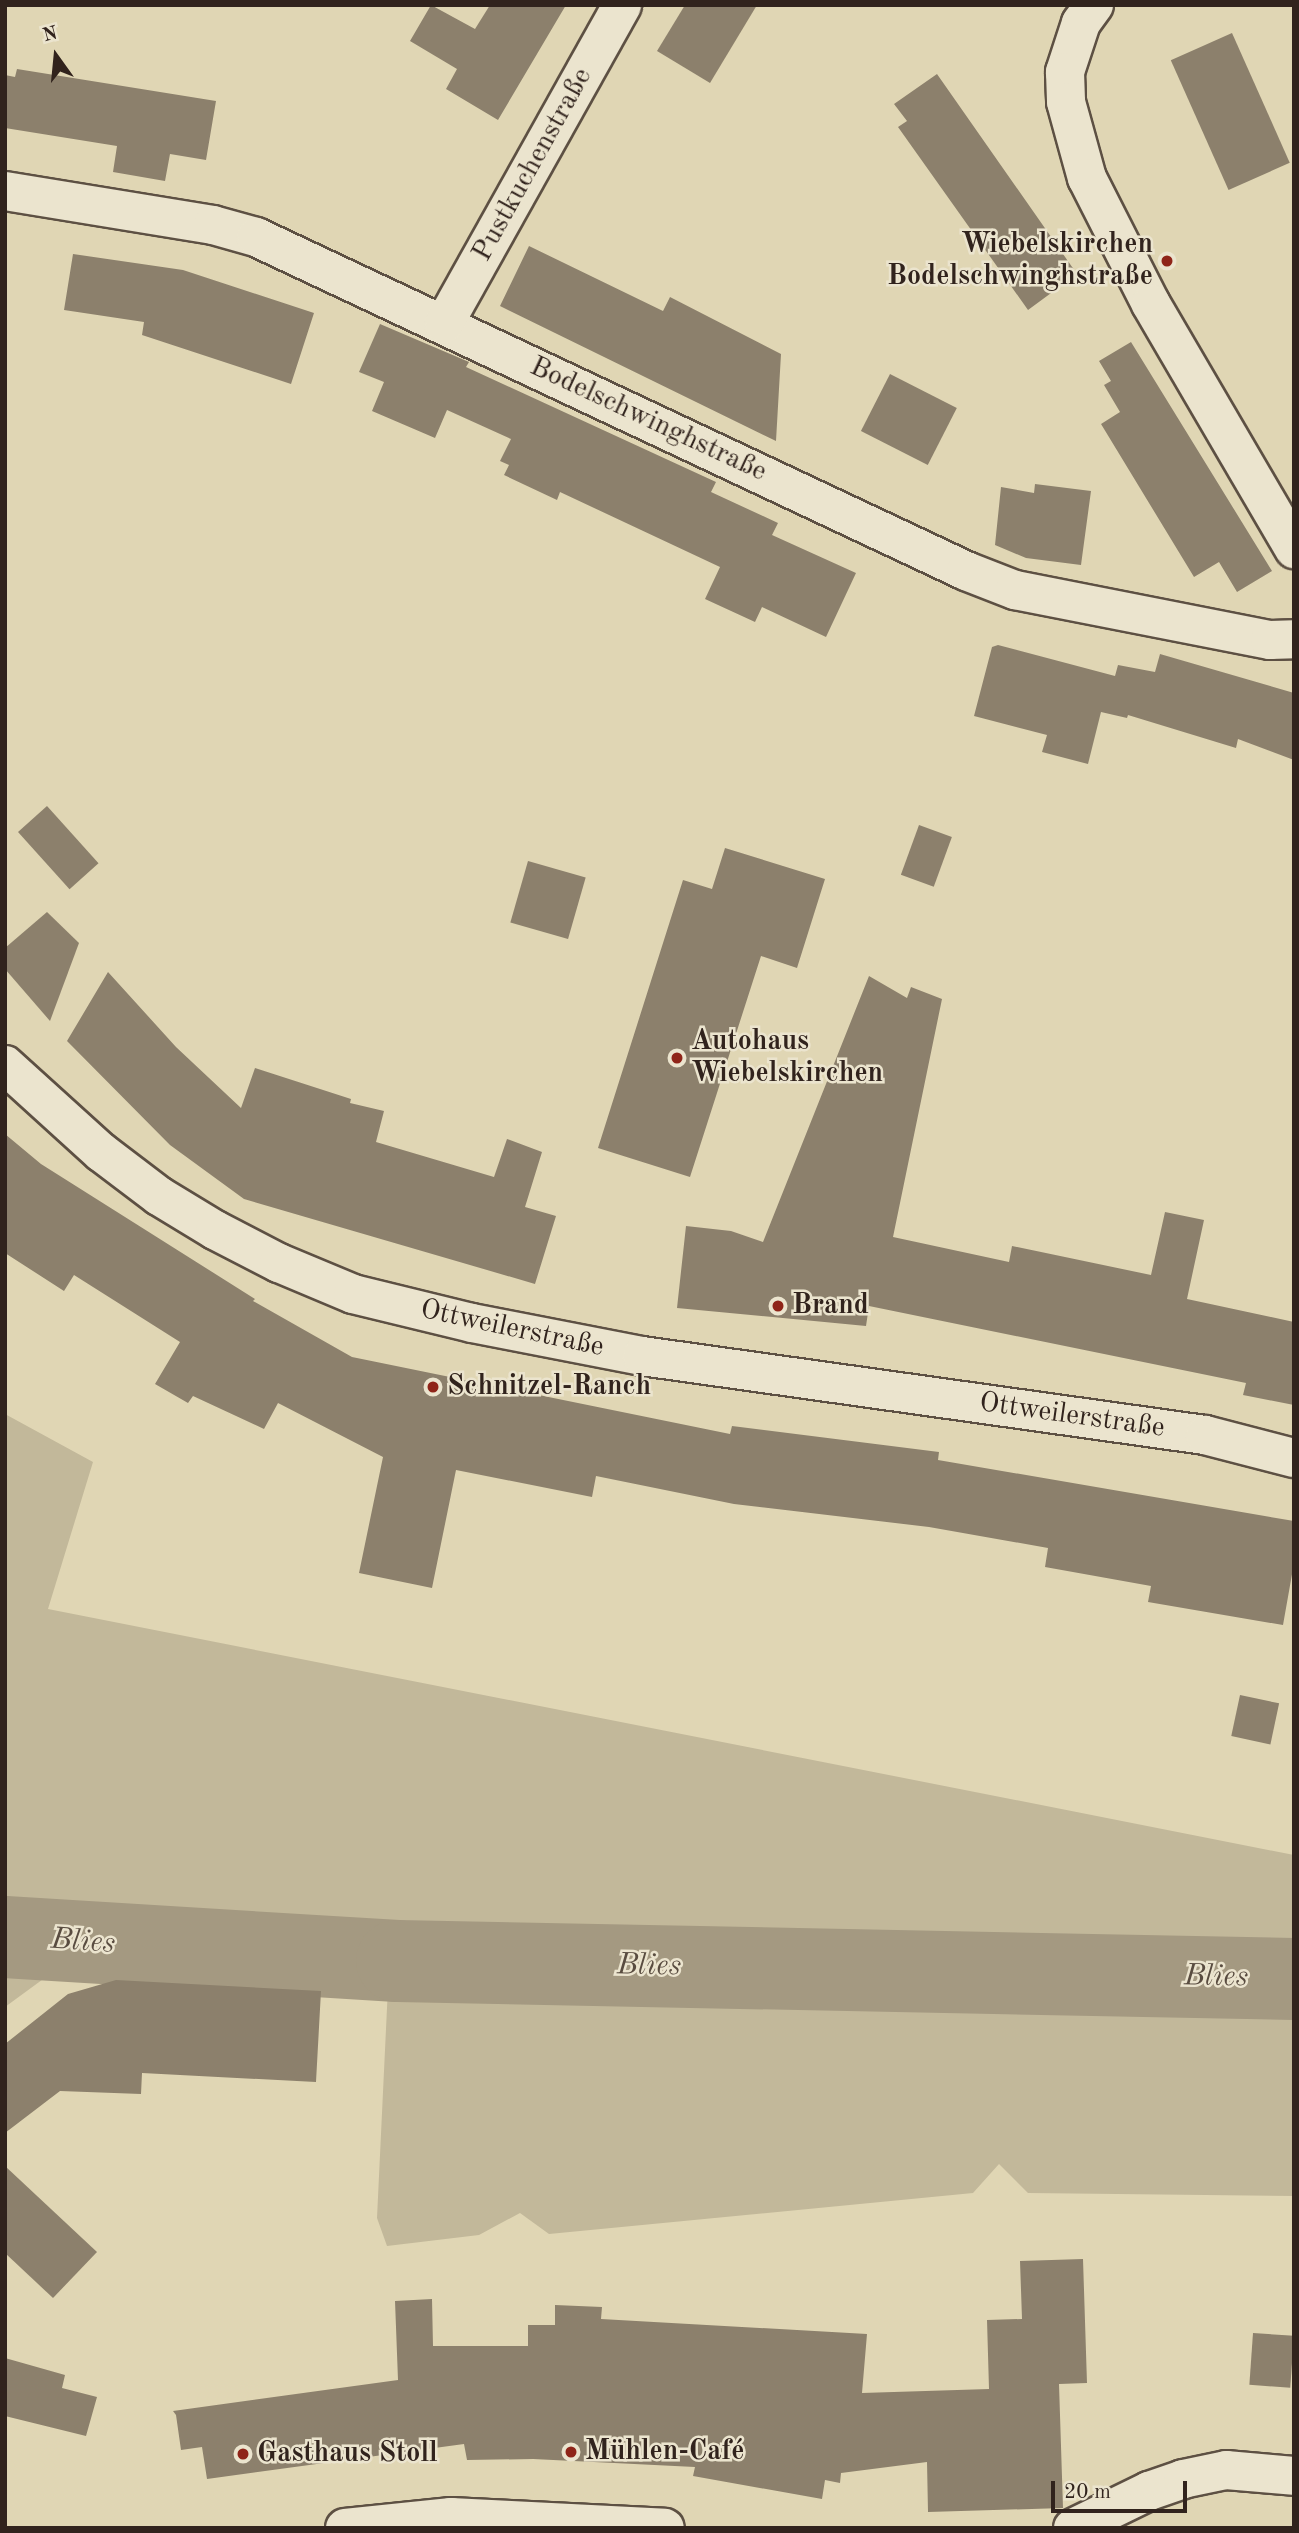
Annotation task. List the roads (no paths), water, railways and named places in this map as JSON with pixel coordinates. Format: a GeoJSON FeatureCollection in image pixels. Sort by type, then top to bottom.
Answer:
{"type":"FeatureCollection","features":[{"type":"Feature","properties":{"kind":"street","name":"Pustkuchenstraße"},"geometry":{"type":"LineString","coordinates":[[444,324],[622,5]]}},
{"type":"Feature","properties":{"kind":"street"},"geometry":{"type":"LineString","coordinates":[[1094,5],[1081,23],[1065,72],[1066,102],[1087,177],[1151,304],[1294,549]]}},
{"type":"Feature","properties":{"kind":"street","name":"Bodelschwinghstraße"},"geometry":{"type":"LineString","coordinates":[[5,191],[213,225],[256,237],[966,571],[1015,590],[1270,640],[1294,639]]}},
{"type":"Feature","properties":{"kind":"street","name":"Ottweilerstraße"},"geometry":{"type":"LineString","coordinates":[[5,1065],[92,1144],[159,1196],[225,1236],[353,1294],[472,1323],[642,1356],[1205,1435],[1294,1458]]}},
{"type":"Feature","properties":{"kind":"street"},"geometry":{"type":"LineString","coordinates":[[1073,2528],[1149,2491],[1184,2479],[1226,2470],[1294,2476]]}},
{"type":"Feature","properties":{"kind":"street"},"geometry":{"type":"LineString","coordinates":[[357,2527],[451,2517],[665,2528]]}},
{"type":"Feature","properties":{"kind":"waterway","name":"Blies"},"geometry":{"type":"LineString","coordinates":[[5,1937],[397,1961],[1294,1979]]}},
{"type":"Feature","properties":{"kind":"place","name":"Wiebelskirchen Bodelschwinghstraße"},"geometry":{"type":"Point","coordinates":[1167,261]}},
{"type":"Feature","properties":{"kind":"place","name":"Autohaus Wiebelskirchen"},"geometry":{"type":"Point","coordinates":[677,1058]}},
{"type":"Feature","properties":{"kind":"place","name":"Brand"},"geometry":{"type":"Point","coordinates":[778,1306]}},
{"type":"Feature","properties":{"kind":"place","name":"Schnitzel-Ranch"},"geometry":{"type":"Point","coordinates":[433,1387]}},
{"type":"Feature","properties":{"kind":"place","name":"Mühlen-Café"},"geometry":{"type":"Point","coordinates":[571,2452]}},
{"type":"Feature","properties":{"kind":"place","name":"Gasthaus Stoll"},"geometry":{"type":"Point","coordinates":[243,2454]}}]}
